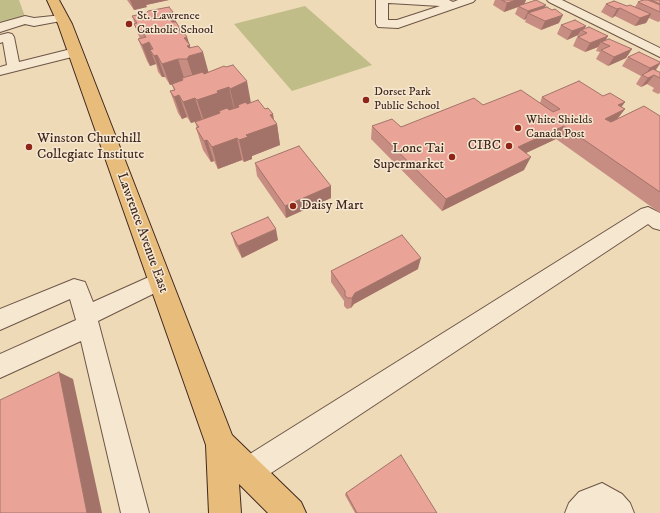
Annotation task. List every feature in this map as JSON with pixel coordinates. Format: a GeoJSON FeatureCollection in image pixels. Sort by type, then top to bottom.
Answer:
{"type":"FeatureCollection","features":[{"type":"Feature","properties":{"kind":"main road","name":"Lawrence Avenue East"},"geometry":{"type":"LineString","coordinates":[[58,9],[221,445],[225,513]]}},
{"type":"Feature","properties":{"kind":"main road","name":"Lawrence Avenue East"},"geometry":{"type":"LineString","coordinates":[[221,445],[290,513]]}},
{"type":"Feature","properties":{"kind":"street"},"geometry":{"type":"LineString","coordinates":[[382,0],[382,24],[398,24],[463,2]]}},
{"type":"Feature","properties":{"kind":"street"},"geometry":{"type":"LineString","coordinates":[[389,0],[463,2]]}},
{"type":"Feature","properties":{"kind":"street"},"geometry":{"type":"LineString","coordinates":[[553,0],[657,49]]}},
{"type":"Feature","properties":{"kind":"street"},"geometry":{"type":"LineString","coordinates":[[0,29],[28,26],[58,9]]}},
{"type":"Feature","properties":{"kind":"street"},"geometry":{"type":"LineString","coordinates":[[0,39],[8,37],[14,68]]}},
{"type":"Feature","properties":{"kind":"street"},"geometry":{"type":"LineString","coordinates":[[0,71],[75,52]]}},
{"type":"Feature","properties":{"kind":"street"},"geometry":{"type":"LineString","coordinates":[[247,472],[296,442],[648,214],[660,223]]}},
{"type":"Feature","properties":{"kind":"street"},"geometry":{"type":"LineString","coordinates":[[0,366],[160,281]]}},
{"type":"Feature","properties":{"kind":"street"},"geometry":{"type":"LineString","coordinates":[[0,320],[74,288],[78,289],[135,513]]}},
{"type":"Feature","properties":{"kind":"street"},"geometry":{"type":"LineString","coordinates":[[579,513],[589,502],[602,497],[612,504],[620,513]]}},
{"type":"Feature","properties":{"kind":"shaded area"},"geometry":{"type":"Polygon","coordinates":[[[0,0],[19,0],[28,25],[0,31],[0,0]]]}},
{"type":"Feature","properties":{"kind":"shaded area"},"geometry":{"type":"Polygon","coordinates":[[[305,6],[372,65],[292,91],[234,24],[305,6]]]}},
{"type":"Feature","properties":{"kind":"building"},"geometry":{"type":"Polygon","coordinates":[[[502,0],[516,0],[507,3],[502,0]]]}},
{"type":"Feature","properties":{"kind":"building"},"geometry":{"type":"Polygon","coordinates":[[[536,0],[546,5],[528,11],[518,6],[536,0]]]}},
{"type":"Feature","properties":{"kind":"building"},"geometry":{"type":"Polygon","coordinates":[[[648,0],[660,5],[660,12],[638,2],[648,0]]]}},
{"type":"Feature","properties":{"kind":"building"},"geometry":{"type":"Polygon","coordinates":[[[651,0],[660,0],[660,4],[651,0]]]}},
{"type":"Feature","properties":{"kind":"building"},"geometry":{"type":"Polygon","coordinates":[[[614,1],[627,6],[630,5],[651,14],[640,18],[620,8],[617,9],[606,4],[614,1]]]}},
{"type":"Feature","properties":{"kind":"building"},"geometry":{"type":"Polygon","coordinates":[[[169,7],[173,12],[166,14],[172,22],[176,22],[179,27],[177,29],[181,34],[185,34],[187,37],[184,38],[190,45],[187,46],[189,48],[198,46],[203,52],[189,56],[187,59],[178,59],[162,64],[157,55],[154,56],[150,50],[153,49],[149,42],[142,45],[138,39],[146,37],[140,29],[137,29],[134,24],[137,23],[132,16],[169,7]]]}},
{"type":"Feature","properties":{"kind":"building"},"geometry":{"type":"Polygon","coordinates":[[[547,7],[552,10],[555,9],[563,15],[545,21],[528,13],[547,7]]]}},
{"type":"Feature","properties":{"kind":"building"},"geometry":{"type":"Polygon","coordinates":[[[575,20],[586,26],[572,31],[561,25],[575,20]]]}},
{"type":"Feature","properties":{"kind":"building"},"geometry":{"type":"Polygon","coordinates":[[[589,27],[608,36],[590,43],[578,37],[587,33],[581,30],[589,27]]]}},
{"type":"Feature","properties":{"kind":"building"},"geometry":{"type":"Polygon","coordinates":[[[609,39],[632,49],[614,57],[601,50],[610,46],[601,42],[609,39]]]}},
{"type":"Feature","properties":{"kind":"building"},"geometry":{"type":"Polygon","coordinates":[[[639,52],[660,63],[650,68],[628,57],[639,52]]]}},
{"type":"Feature","properties":{"kind":"building"},"geometry":{"type":"Polygon","coordinates":[[[233,65],[247,81],[230,89],[229,87],[217,91],[218,93],[197,100],[195,98],[183,102],[179,95],[174,97],[170,91],[175,90],[172,84],[183,80],[182,78],[203,72],[204,74],[224,66],[226,67],[233,65]]]}},
{"type":"Feature","properties":{"kind":"building"},"geometry":{"type":"Polygon","coordinates":[[[653,69],[660,72],[660,78],[654,75],[648,78],[642,75],[653,69]]]}},
{"type":"Feature","properties":{"kind":"building"},"geometry":{"type":"Polygon","coordinates":[[[579,81],[603,96],[610,93],[625,102],[618,105],[625,109],[605,119],[611,122],[644,106],[660,116],[660,192],[564,126],[518,147],[531,157],[446,199],[372,126],[392,119],[401,127],[474,98],[483,105],[521,90],[553,112],[560,109],[542,97],[579,81]]]}},
{"type":"Feature","properties":{"kind":"building"},"geometry":{"type":"Polygon","coordinates":[[[258,100],[265,109],[268,108],[273,114],[270,115],[277,124],[246,135],[248,137],[239,140],[237,138],[212,147],[207,140],[204,141],[196,128],[199,127],[195,122],[220,113],[219,111],[227,108],[229,110],[239,107],[238,105],[246,102],[247,104],[258,100]]]}},
{"type":"Feature","properties":{"kind":"building"},"geometry":{"type":"Polygon","coordinates":[[[299,146],[331,186],[285,206],[255,163],[299,146]]]}},
{"type":"Feature","properties":{"kind":"building"},"geometry":{"type":"Polygon","coordinates":[[[268,217],[276,229],[238,246],[231,233],[268,217]]]}},
{"type":"Feature","properties":{"kind":"building"},"geometry":{"type":"Polygon","coordinates":[[[402,235],[421,258],[355,293],[352,298],[345,296],[345,291],[331,271],[402,235]]]}},
{"type":"Feature","properties":{"kind":"building"},"geometry":{"type":"Polygon","coordinates":[[[59,372],[87,513],[0,513],[0,400],[59,372]]]}},
{"type":"Feature","properties":{"kind":"building"},"geometry":{"type":"Polygon","coordinates":[[[401,455],[437,513],[357,513],[346,493],[401,455]]]}},
{"type":"Feature","properties":{"kind":"place","name":"St. Lawrence Catholic School"},"geometry":{"type":"Point","coordinates":[129,24]}},
{"type":"Feature","properties":{"kind":"place","name":"Dorset Park Public School"},"geometry":{"type":"Point","coordinates":[366,100]}},
{"type":"Feature","properties":{"kind":"place","name":"White Shields Canada Post"},"geometry":{"type":"Point","coordinates":[518,128]}},
{"type":"Feature","properties":{"kind":"place","name":"CIBC"},"geometry":{"type":"Point","coordinates":[509,146]}},
{"type":"Feature","properties":{"kind":"place","name":"Winston Churchill Collegiate Institute"},"geometry":{"type":"Point","coordinates":[29,147]}},
{"type":"Feature","properties":{"kind":"place","name":"Lone Tai Supermarket"},"geometry":{"type":"Point","coordinates":[452,157]}},
{"type":"Feature","properties":{"kind":"place","name":"Daisy Mart"},"geometry":{"type":"Point","coordinates":[293,206]}}]}
